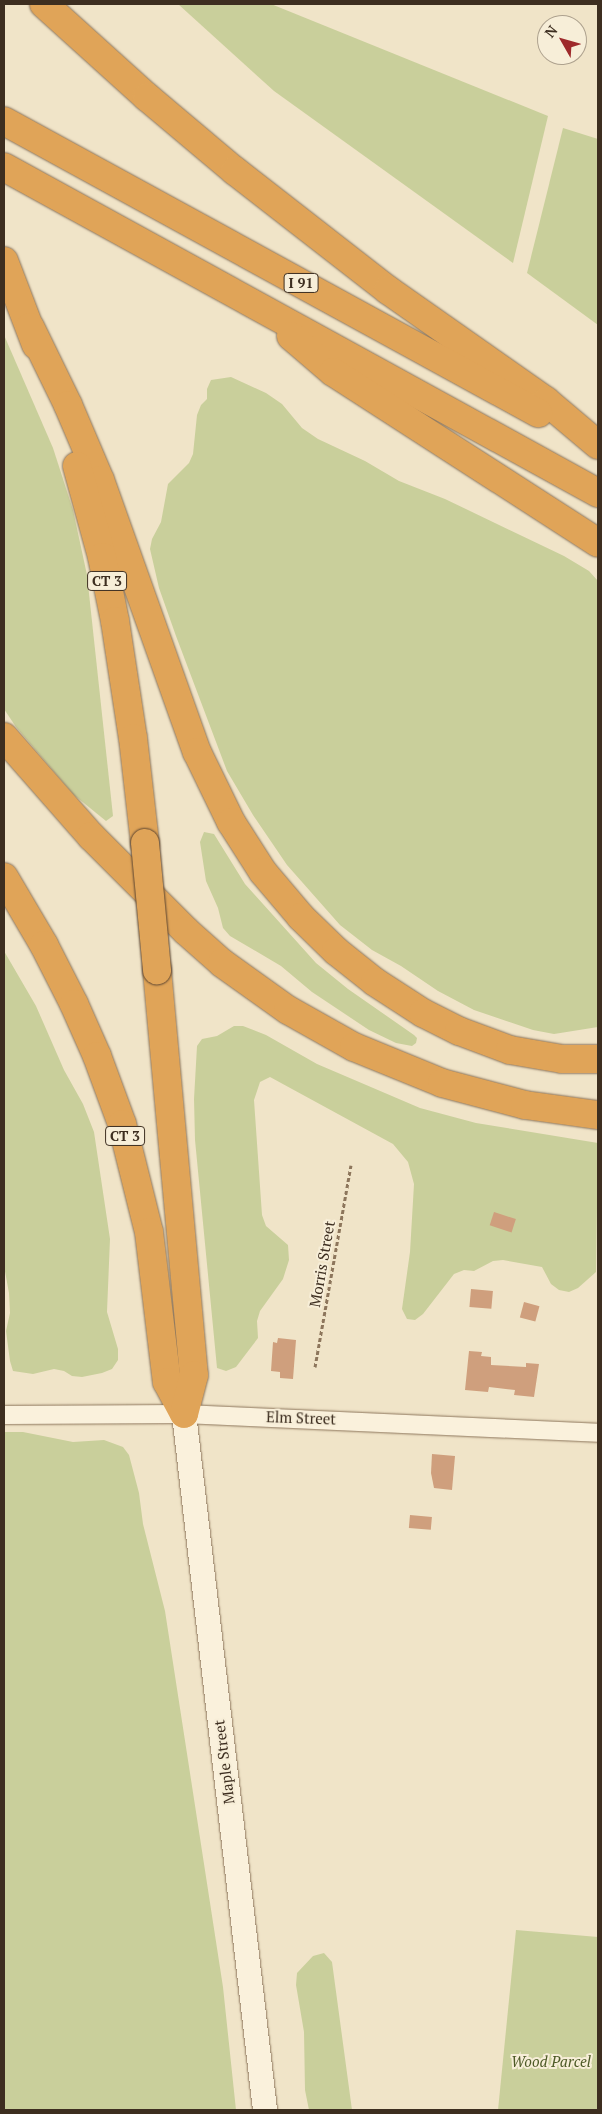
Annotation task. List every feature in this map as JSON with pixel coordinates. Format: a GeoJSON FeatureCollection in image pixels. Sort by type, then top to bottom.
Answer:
{"type":"FeatureCollection","features":[{"type":"Feature","properties":{"kind":"highway"},"geometry":{"type":"LineString","coordinates":[[44,4],[147,97],[242,177],[388,290],[546,401],[598,445]]}},
{"type":"Feature","properties":{"kind":"highway","name":"I 91"},"geometry":{"type":"LineString","coordinates":[[4,121],[598,445]]}},
{"type":"Feature","properties":{"kind":"highway"},"geometry":{"type":"LineString","coordinates":[[4,167],[598,493]]}},
{"type":"Feature","properties":{"kind":"highway","name":"CT 3"},"geometry":{"type":"LineString","coordinates":[[4,261],[30,327],[71,445],[109,588],[128,702],[145,843],[194,1375],[184,1414]]}},
{"type":"Feature","properties":{"kind":"highway"},"geometry":{"type":"LineString","coordinates":[[268,312],[298,343],[333,372],[598,542]]}},
{"type":"Feature","properties":{"kind":"highway"},"geometry":{"type":"LineString","coordinates":[[30,327],[65,398],[93,463],[197,752],[231,822],[263,872],[301,918],[336,951],[375,982],[429,1016],[486,1042],[522,1053],[562,1059],[598,1059]]}},
{"type":"Feature","properties":{"kind":"highway"},"geometry":{"type":"LineString","coordinates":[[4,737],[91,836],[179,925],[222,963],[282,1006],[354,1047],[442,1083],[525,1105],[598,1115]]}},
{"type":"Feature","properties":{"kind":"highway","name":"CT 3"},"geometry":{"type":"LineString","coordinates":[[4,877],[40,938],[74,1004],[122,1124],[149,1232],[167,1382],[184,1414]]}},
{"type":"Feature","properties":{"kind":"main road","name":"Maple Street"},"geometry":{"type":"LineString","coordinates":[[184,1414],[265,2110]]}},
{"type":"Feature","properties":{"kind":"street","name":"Elm Street"},"geometry":{"type":"LineString","coordinates":[[4,1416],[184,1414],[598,1433]]}},
{"type":"Feature","properties":{"kind":"path","name":"Morris Street"},"geometry":{"type":"LineString","coordinates":[[315,1367],[351,1165]]}},
{"type":"Feature","properties":{"kind":"green space"},"geometry":{"type":"Polygon","coordinates":[[[178,4],[271,4],[548,116],[513,263],[274,91],[178,4]]]}},
{"type":"Feature","properties":{"kind":"green space"},"geometry":{"type":"Polygon","coordinates":[[[563,128],[598,139],[598,325],[527,273],[563,128]]]}},
{"type":"Feature","properties":{"kind":"green space"},"geometry":{"type":"Polygon","coordinates":[[[4,335],[53,448],[73,510],[87,575],[113,816],[106,821],[74,795],[16,727],[4,709],[4,335]]]}},
{"type":"Feature","properties":{"kind":"green space"},"geometry":{"type":"Polygon","coordinates":[[[231,377],[266,393],[282,404],[302,428],[318,439],[365,461],[399,481],[445,499],[564,556],[589,571],[598,581],[598,1027],[554,1034],[533,1030],[474,1010],[438,991],[401,966],[372,950],[340,925],[287,865],[253,815],[227,771],[159,588],[150,549],[152,539],[161,522],[168,484],[189,463],[193,454],[197,415],[201,405],[207,399],[207,389],[211,380],[231,377]]]}},
{"type":"Feature","properties":{"kind":"green space"},"geometry":{"type":"Polygon","coordinates":[[[204,832],[214,834],[245,884],[316,963],[348,989],[414,1035],[417,1038],[416,1043],[412,1046],[396,1043],[369,1030],[312,992],[281,966],[230,936],[223,928],[218,908],[206,881],[200,842],[204,832]]]}},
{"type":"Feature","properties":{"kind":"green space"},"geometry":{"type":"Polygon","coordinates":[[[4,951],[36,1006],[64,1070],[83,1104],[94,1132],[110,1239],[107,1312],[118,1349],[118,1360],[112,1369],[102,1373],[82,1377],[72,1376],[64,1371],[54,1369],[33,1374],[13,1371],[10,1361],[6,1331],[10,1313],[9,1293],[4,1266],[4,951]]]}},
{"type":"Feature","properties":{"kind":"green space"},"geometry":{"type":"Polygon","coordinates":[[[234,1026],[243,1026],[266,1035],[317,1064],[420,1108],[476,1123],[598,1143],[596,1272],[578,1288],[569,1292],[559,1290],[551,1284],[542,1267],[503,1260],[493,1261],[474,1271],[464,1270],[454,1274],[423,1314],[415,1320],[407,1319],[402,1309],[410,1252],[414,1184],[408,1162],[393,1144],[270,1077],[260,1082],[254,1100],[262,1215],[266,1226],[288,1245],[289,1260],[283,1279],[260,1311],[257,1321],[258,1338],[236,1367],[226,1371],[217,1368],[195,1140],[194,1099],[197,1046],[202,1039],[217,1036],[234,1026]]]}},
{"type":"Feature","properties":{"kind":"green space"},"geometry":{"type":"Polygon","coordinates":[[[4,1432],[23,1432],[73,1442],[104,1440],[123,1447],[129,1455],[139,1493],[143,1524],[165,1611],[223,1987],[236,2110],[4,2110],[4,1432]]]}},
{"type":"Feature","properties":{"kind":"green space","name":"Wood Parcel"},"geometry":{"type":"Polygon","coordinates":[[[516,1930],[598,1937],[598,2110],[498,2110],[516,1930]]]}},
{"type":"Feature","properties":{"kind":"green space"},"geometry":{"type":"Polygon","coordinates":[[[324,1953],[332,1962],[352,2110],[309,2110],[305,2090],[304,2032],[296,1985],[297,1973],[313,1956],[324,1953]]]}},
{"type":"Feature","properties":{"kind":"building"},"geometry":{"type":"Polygon","coordinates":[[[494,1212],[516,1219],[512,1232],[490,1225],[494,1212]]]}},
{"type":"Feature","properties":{"kind":"building"},"geometry":{"type":"Polygon","coordinates":[[[471,1289],[493,1291],[491,1309],[469,1307],[471,1289]]]}},
{"type":"Feature","properties":{"kind":"building"},"geometry":{"type":"Polygon","coordinates":[[[524,1302],[539,1306],[535,1322],[520,1317],[524,1302]]]}},
{"type":"Feature","properties":{"kind":"building"},"geometry":{"type":"Polygon","coordinates":[[[278,1338],[296,1340],[293,1379],[280,1378],[280,1372],[271,1371],[273,1342],[277,1343],[278,1338]]]}},
{"type":"Feature","properties":{"kind":"building"},"geometry":{"type":"Polygon","coordinates":[[[469,1351],[482,1352],[481,1356],[491,1357],[491,1365],[526,1367],[526,1363],[539,1364],[534,1397],[514,1395],[515,1390],[489,1387],[488,1392],[465,1390],[469,1351]]]}},
{"type":"Feature","properties":{"kind":"building"},"geometry":{"type":"Polygon","coordinates":[[[432,1454],[455,1456],[452,1490],[434,1488],[431,1473],[432,1454]]]}},
{"type":"Feature","properties":{"kind":"building"},"geometry":{"type":"Polygon","coordinates":[[[410,1515],[432,1517],[431,1530],[409,1528],[410,1515]]]}}]}
